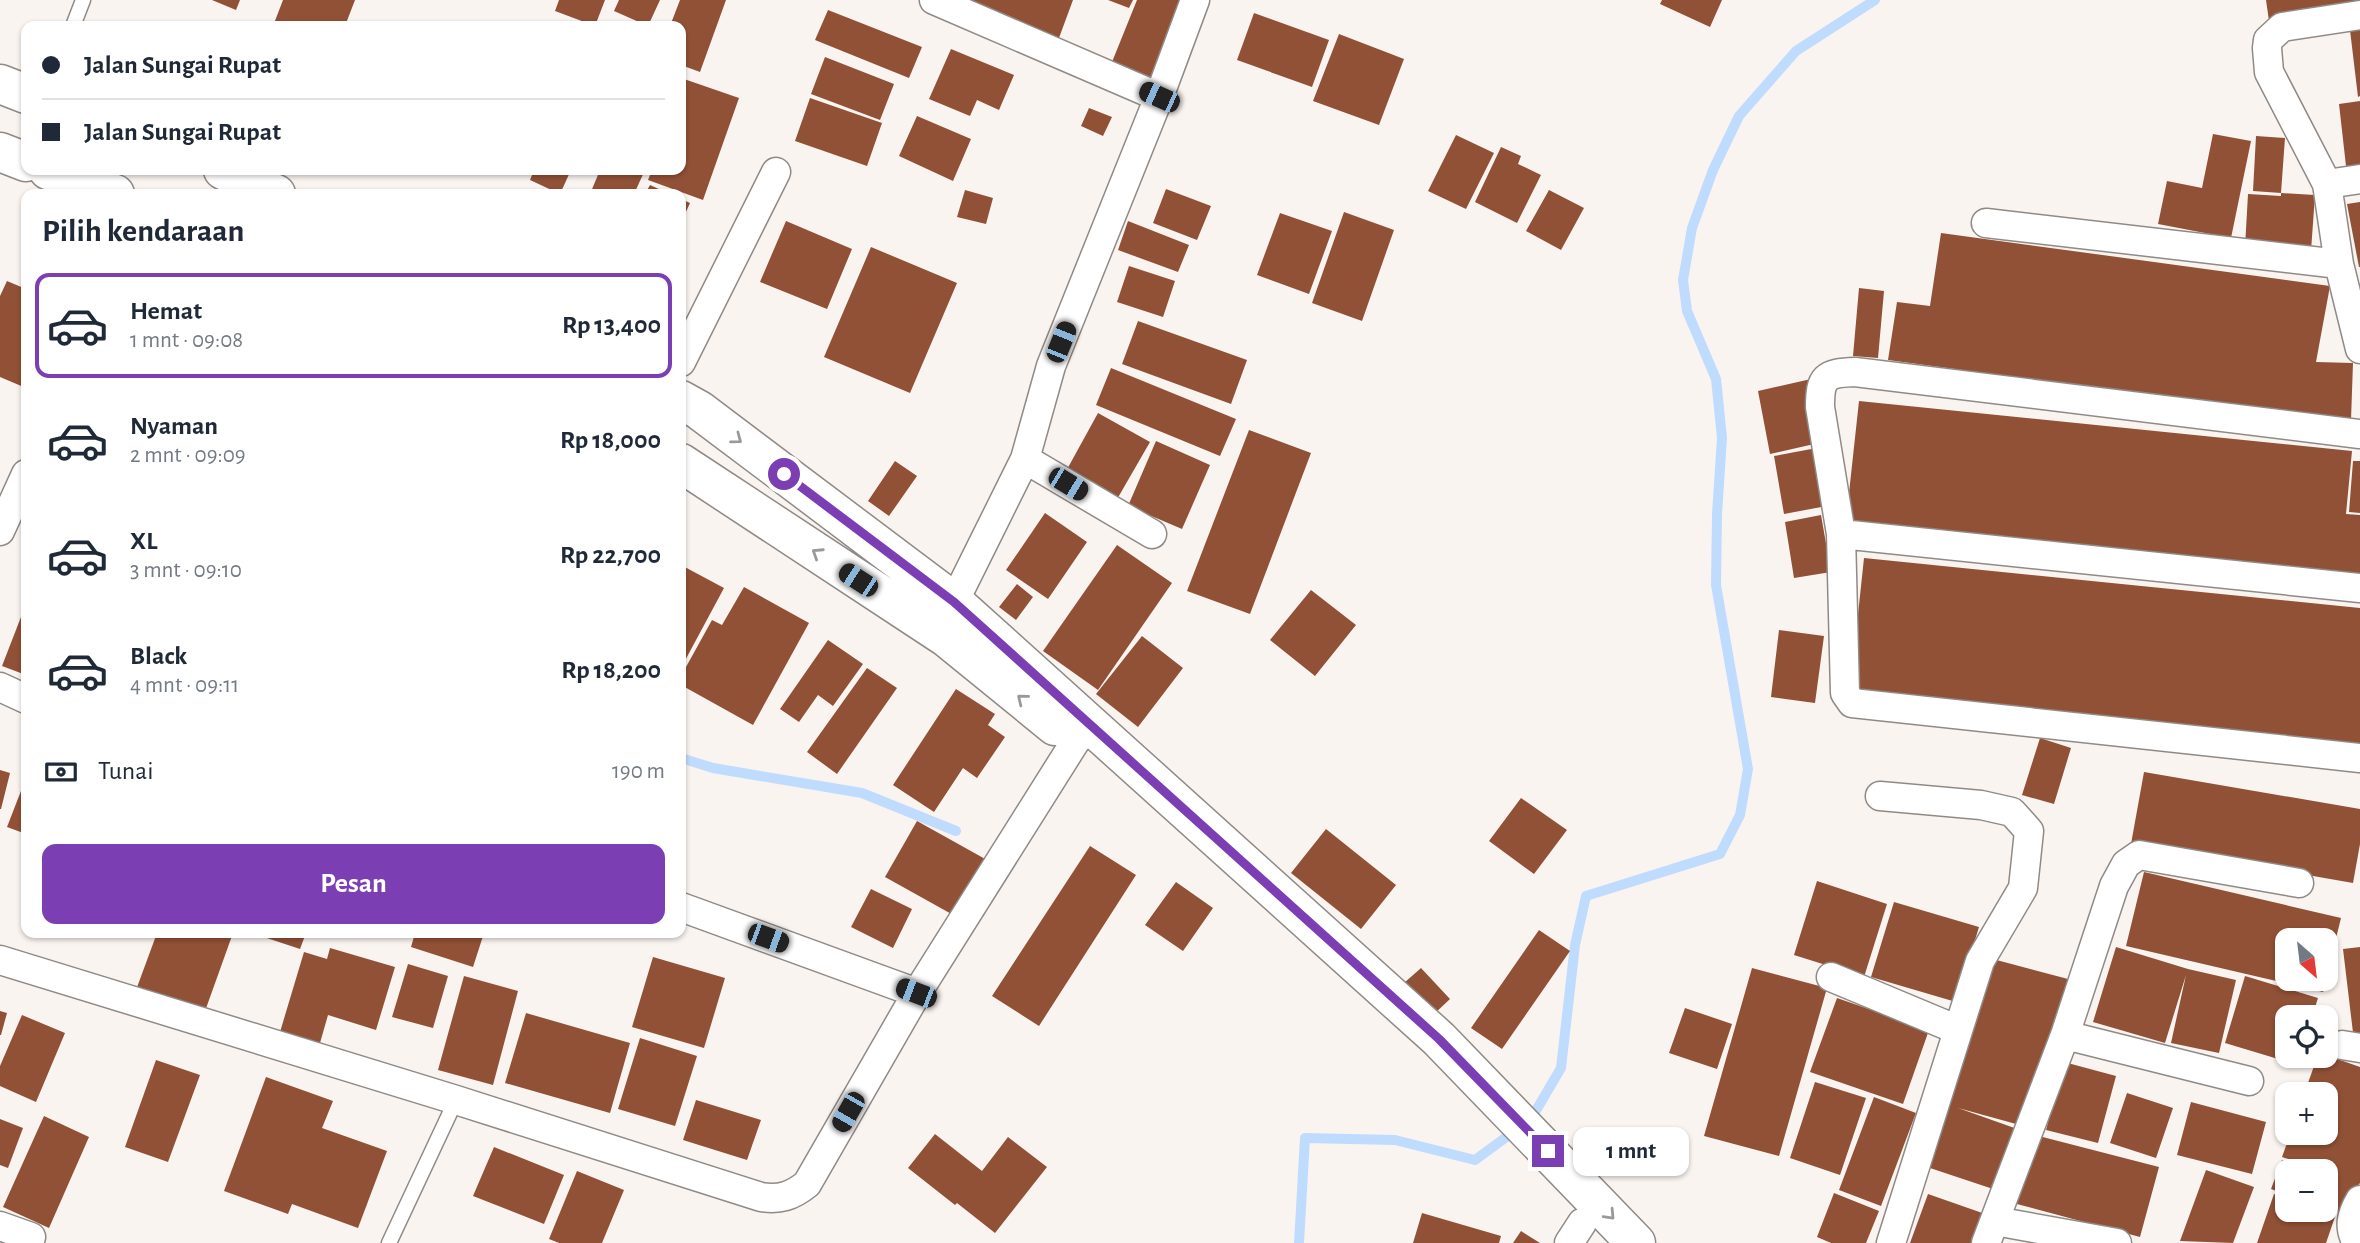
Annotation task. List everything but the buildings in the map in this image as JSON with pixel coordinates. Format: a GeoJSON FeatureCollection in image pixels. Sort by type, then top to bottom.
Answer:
{"type":"FeatureCollection","features":[{"type":"Feature","properties":{"kind":"main road"},"geometry":{"type":"LineString","coordinates":[[0,84],[21,92]]}},
{"type":"Feature","properties":{"kind":"main road"},"geometry":{"type":"LineString","coordinates":[[0,152],[21,160]]}},
{"type":"Feature","properties":{"kind":"main road"},"geometry":{"type":"LineString","coordinates":[[62,175],[101,189]]}},
{"type":"Feature","properties":{"kind":"main road"},"geometry":{"type":"LineString","coordinates":[[234,175],[265,189]]}},
{"type":"Feature","properties":{"kind":"main road"},"geometry":{"type":"LineString","coordinates":[[686,403],[710,418],[951,620],[1431,1044],[1578,1218],[1636,1243]]}},
{"type":"Feature","properties":{"kind":"main road"},"geometry":{"type":"LineString","coordinates":[[686,466],[951,620]]}},
{"type":"Feature","properties":{"kind":"street"},"geometry":{"type":"LineString","coordinates":[[934,0],[1159,97]]}},
{"type":"Feature","properties":{"kind":"street"},"geometry":{"type":"LineString","coordinates":[[951,620],[1026,459],[1051,366],[1195,0]]}},
{"type":"Feature","properties":{"kind":"street"},"geometry":{"type":"LineString","coordinates":[[2360,15],[2282,27],[2268,40],[2269,72],[2328,184],[2339,264],[2360,347]]}},
{"type":"Feature","properties":{"kind":"street"},"geometry":{"type":"LineString","coordinates":[[686,352],[776,172]]}},
{"type":"Feature","properties":{"kind":"street"},"geometry":{"type":"LineString","coordinates":[[2328,184],[2360,179]]}},
{"type":"Feature","properties":{"kind":"street"},"geometry":{"type":"LineString","coordinates":[[1986,223],[2339,264]]}},
{"type":"Feature","properties":{"kind":"street"},"geometry":{"type":"LineString","coordinates":[[2360,433],[1855,372],[1835,373],[1826,377],[1820,388],[1820,407],[1841,534],[1845,693],[1852,703],[2360,758]]}},
{"type":"Feature","properties":{"kind":"street"},"geometry":{"type":"LineString","coordinates":[[1026,459],[1152,534]]}},
{"type":"Feature","properties":{"kind":"street"},"geometry":{"type":"LineString","coordinates":[[0,531],[21,485]]}},
{"type":"Feature","properties":{"kind":"street"},"geometry":{"type":"LineString","coordinates":[[1841,534],[2360,588]]}},
{"type":"Feature","properties":{"kind":"street"},"geometry":{"type":"LineString","coordinates":[[0,687],[21,697]]}},
{"type":"Feature","properties":{"kind":"street"},"geometry":{"type":"LineString","coordinates":[[0,960],[761,1197],[777,1199],[794,1194],[807,1184],[916,993],[1082,733]]}},
{"type":"Feature","properties":{"kind":"street"},"geometry":{"type":"LineString","coordinates":[[1880,796],[1981,805],[2012,812],[2029,831],[2023,888],[1980,961],[1891,1243]]}},
{"type":"Feature","properties":{"kind":"street"},"geometry":{"type":"LineString","coordinates":[[2117,1243],[1990,1232],[2065,1035],[2114,886],[2126,864],[2139,855],[2300,883]]}},
{"type":"Feature","properties":{"kind":"street"},"geometry":{"type":"LineString","coordinates":[[686,909],[916,993]]}},
{"type":"Feature","properties":{"kind":"street"},"geometry":{"type":"LineString","coordinates":[[1831,977],[1958,1030]]}},
{"type":"Feature","properties":{"kind":"street"},"geometry":{"type":"LineString","coordinates":[[2065,1035],[2249,1081]]}},
{"type":"Feature","properties":{"kind":"street"},"geometry":{"type":"LineString","coordinates":[[2357,1243],[2351,1233],[2351,1223],[2353,1212],[2360,1200]]}},
{"type":"Feature","properties":{"kind":"street"},"geometry":{"type":"LineString","coordinates":[[0,1226],[31,1237]]}},
{"type":"Feature","properties":{"kind":"lane"},"geometry":{"type":"LineString","coordinates":[[75,21],[83,0]]}},
{"type":"Feature","properties":{"kind":"lane"},"geometry":{"type":"LineString","coordinates":[[389,1243],[456,1100]]}},
{"type":"Feature","properties":{"kind":"waterway"},"geometry":{"type":"LineString","coordinates":[[1299,1243],[1305,1138],[1395,1140],[1475,1160],[1531,1119],[1561,1068],[1575,945],[1586,896],[1720,854],[1740,815],[1748,769],[1716,585],[1722,438],[1716,379],[1687,311],[1683,280],[1692,228],[1713,170],[1739,116],[1796,51],[1875,0]]}},
{"type":"Feature","properties":{"kind":"waterway"},"geometry":{"type":"LineString","coordinates":[[686,760],[713,768],[862,793],[956,831]]}},
{"type":"Feature","properties":{"kind":"route"},"geometry":{"type":"LineString","coordinates":[[784,474],[954,602],[1439,1039],[1548,1151]]}}]}
